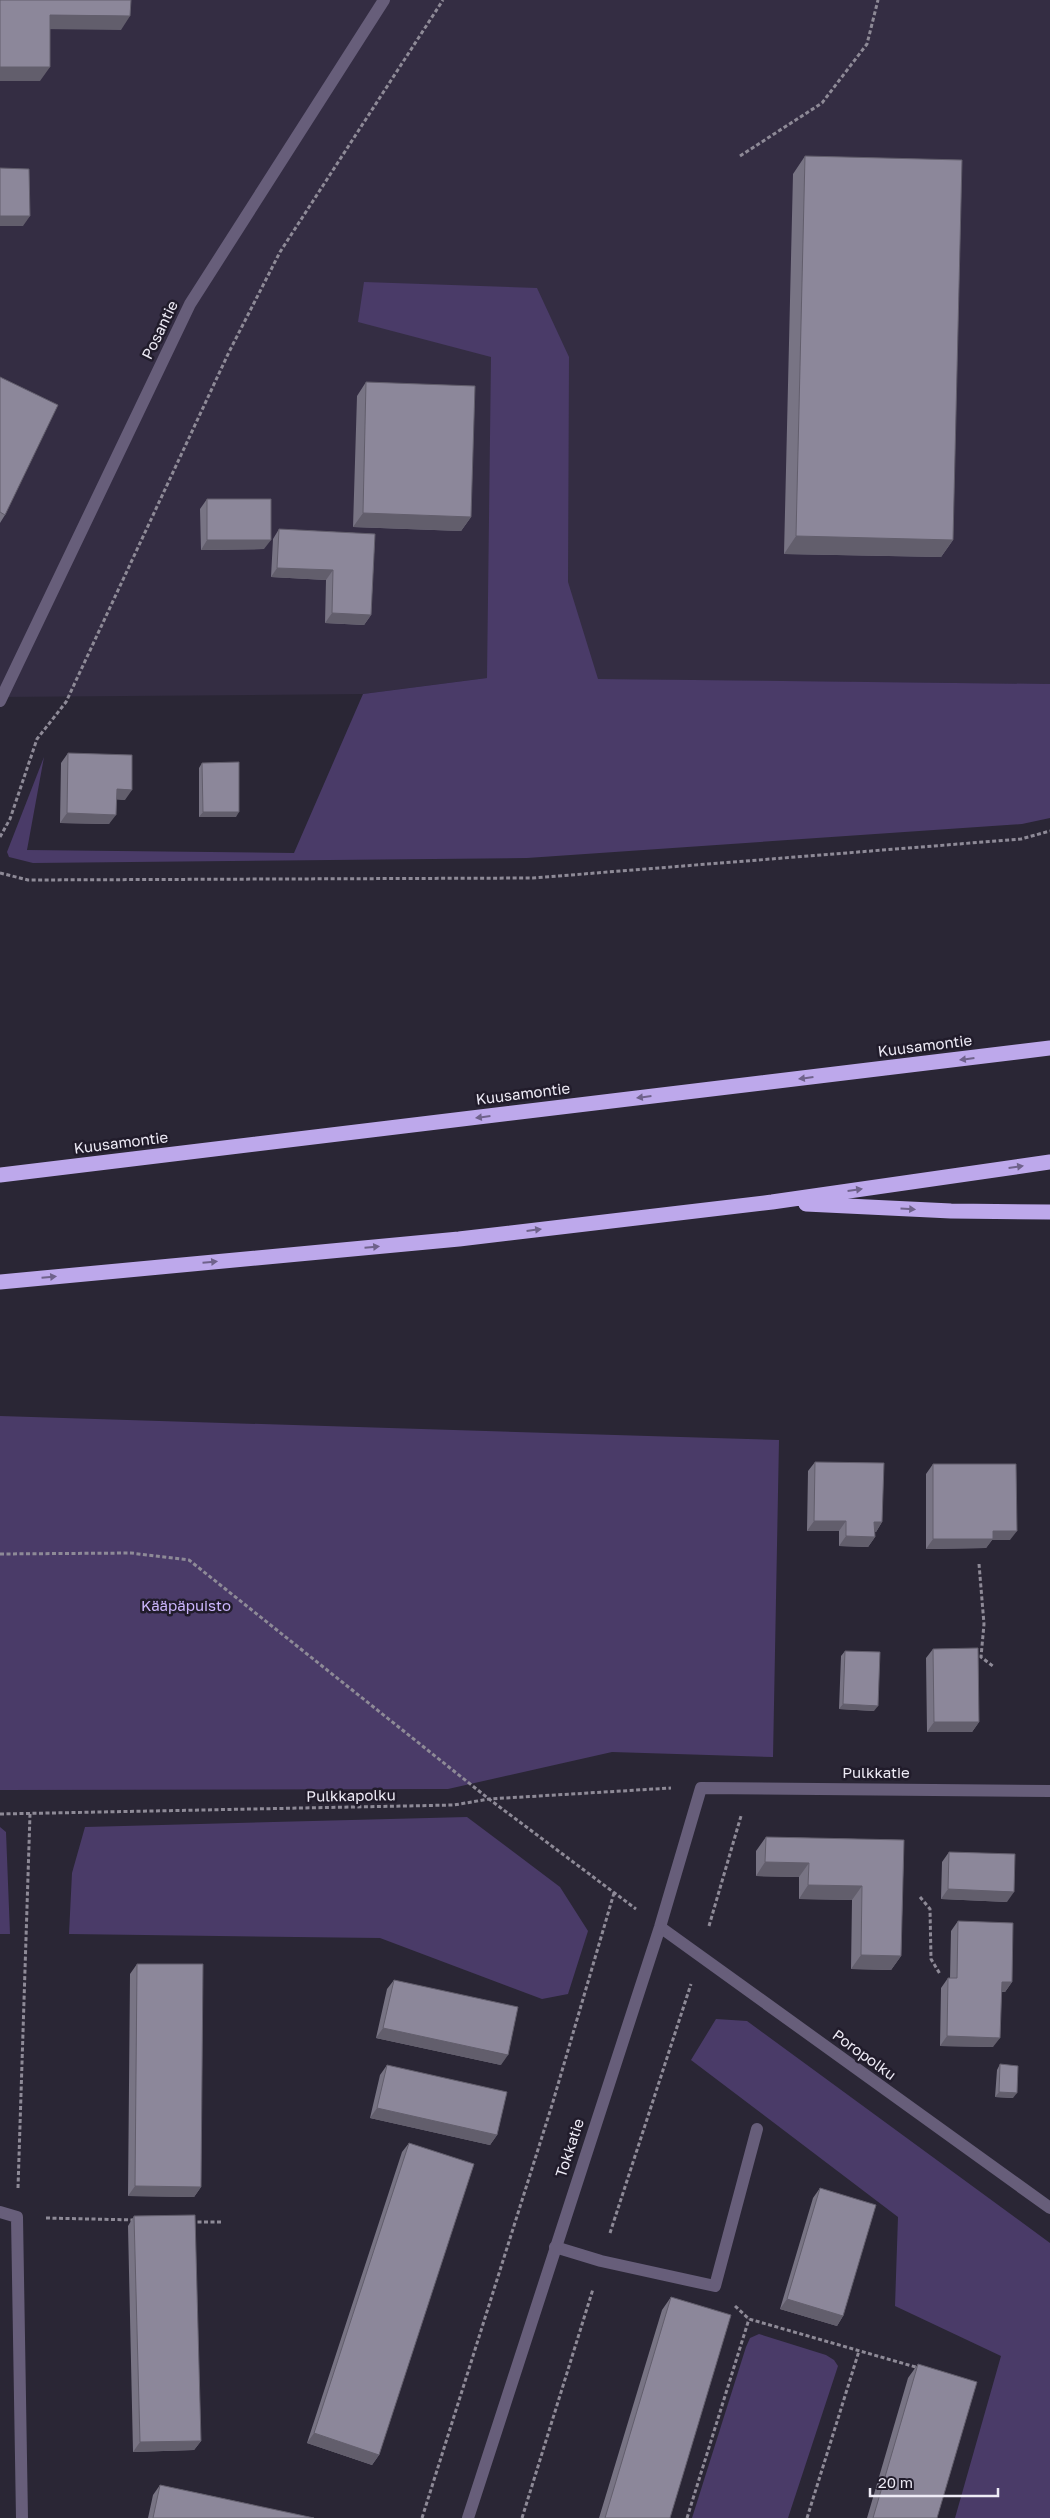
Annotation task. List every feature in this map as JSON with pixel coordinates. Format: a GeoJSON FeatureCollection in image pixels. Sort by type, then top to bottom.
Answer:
{"type":"FeatureCollection","features":[{"type":"Feature","properties":{"kind":"highway"},"geometry":{"type":"LineString","coordinates":[[990,1056],[1050,1041]]}},
{"type":"Feature","properties":{"kind":"highway","name":"Kuusamontie"},"geometry":{"type":"LineString","coordinates":[[0,1175],[1050,1048]]}},
{"type":"Feature","properties":{"kind":"highway"},"geometry":{"type":"LineString","coordinates":[[0,1282],[459,1239],[772,1202],[1050,1162]]}},
{"type":"Feature","properties":{"kind":"highway"},"geometry":{"type":"LineString","coordinates":[[772,1202],[950,1211],[1050,1212]]}},
{"type":"Feature","properties":{"kind":"street","name":"Posantie"},"geometry":{"type":"LineString","coordinates":[[2,698],[190,304],[384,0]]}},
{"type":"Feature","properties":{"kind":"street","name":"Pulkkatie"},"geometry":{"type":"LineString","coordinates":[[701,1788],[884,1788],[1050,1791]]}},
{"type":"Feature","properties":{"kind":"street","name":"Tokkatie"},"geometry":{"type":"LineString","coordinates":[[468,2518],[660,1927],[701,1788]]}},
{"type":"Feature","properties":{"kind":"street","name":"Poropolku"},"geometry":{"type":"LineString","coordinates":[[660,1927],[1050,2208]]}},
{"type":"Feature","properties":{"kind":"street"},"geometry":{"type":"LineString","coordinates":[[555,2247],[601,2261],[715,2286],[757,2129]]}},
{"type":"Feature","properties":{"kind":"street"},"geometry":{"type":"LineString","coordinates":[[0,2212],[17,2218],[22,2518]]}},
{"type":"Feature","properties":{"kind":"path"},"geometry":{"type":"LineString","coordinates":[[0,837],[10,819],[37,739],[66,702],[228,352],[280,252],[443,0]]}},
{"type":"Feature","properties":{"kind":"path"},"geometry":{"type":"LineString","coordinates":[[740,156],[822,104],[867,44],[878,0]]}},
{"type":"Feature","properties":{"kind":"path"},"geometry":{"type":"LineString","coordinates":[[0,872],[28,880],[533,878],[1020,839],[1050,831]]}},
{"type":"Feature","properties":{"kind":"path"},"geometry":{"type":"LineString","coordinates":[[0,1554],[131,1553],[189,1560],[489,1800],[660,1927]]}},
{"type":"Feature","properties":{"kind":"path"},"geometry":{"type":"LineString","coordinates":[[979,1564],[984,1624],[981,1657],[994,1667]]}},
{"type":"Feature","properties":{"kind":"path","name":"Pulkkapolku"},"geometry":{"type":"LineString","coordinates":[[0,1814],[454,1806],[489,1800],[635,1789],[701,1788]]}},
{"type":"Feature","properties":{"kind":"path"},"geometry":{"type":"LineString","coordinates":[[522,2518],[601,2261],[700,1957],[749,1789]]}},
{"type":"Feature","properties":{"kind":"path"},"geometry":{"type":"LineString","coordinates":[[30,1814],[17,2218],[143,2221]]}},
{"type":"Feature","properties":{"kind":"path"},"geometry":{"type":"LineString","coordinates":[[422,2518],[552,2105],[614,1893]]}},
{"type":"Feature","properties":{"kind":"path"},"geometry":{"type":"LineString","coordinates":[[920,1897],[930,1910],[931,1959],[940,1974]]}},
{"type":"Feature","properties":{"kind":"path"},"geometry":{"type":"LineString","coordinates":[[182,2222],[221,2222]]}},
{"type":"Feature","properties":{"kind":"path"},"geometry":{"type":"LineString","coordinates":[[715,2286],[749,2319],[925,2370]]}},
{"type":"Feature","properties":{"kind":"path"},"geometry":{"type":"LineString","coordinates":[[687,2518],[749,2319]]}},
{"type":"Feature","properties":{"kind":"path"},"geometry":{"type":"LineString","coordinates":[[807,2518],[859,2351]]}},
{"type":"Feature","properties":{"kind":"shaded area"},"geometry":{"type":"Polygon","coordinates":[[[0,0],[1050,0],[1050,684],[487,678],[363,694],[0,697],[0,0]]]}},
{"type":"Feature","properties":{"kind":"green space"},"geometry":{"type":"Polygon","coordinates":[[[364,282],[537,288],[569,357],[568,582],[598,679],[1050,684],[1050,818],[1022,824],[527,858],[33,863],[9,857],[7,852],[44,757],[27,850],[294,853],[363,694],[487,678],[491,357],[358,322],[364,282]]]}},
{"type":"Feature","properties":{"kind":"green space","name":"Kääpäpuisto"},"geometry":{"type":"Polygon","coordinates":[[[0,1416],[779,1440],[773,1757],[612,1752],[448,1789],[0,1790],[0,1416]]]}},
{"type":"Feature","properties":{"kind":"green space"},"geometry":{"type":"Polygon","coordinates":[[[467,1817],[560,1887],[588,1931],[568,1994],[542,1999],[380,1938],[69,1934],[72,1873],[85,1827],[467,1817]]]}},
{"type":"Feature","properties":{"kind":"green space"},"geometry":{"type":"Polygon","coordinates":[[[0,1827],[6,1832],[10,1934],[0,1934],[0,1827]]]}},
{"type":"Feature","properties":{"kind":"green space"},"geometry":{"type":"Polygon","coordinates":[[[716,2019],[747,2021],[1050,2243],[1050,2518],[955,2518],[1001,2356],[895,2306],[898,2217],[691,2060],[716,2019]]]}},
{"type":"Feature","properties":{"kind":"green space"},"geometry":{"type":"Polygon","coordinates":[[[759,2334],[826,2355],[834,2360],[838,2366],[788,2518],[692,2518],[746,2347],[750,2338],[759,2334]]]}},
{"type":"Feature","properties":{"kind":"building"},"geometry":{"type":"Polygon","coordinates":[[[0,0],[131,0],[130,16],[50,15],[50,67],[0,67],[0,0]]]}},
{"type":"Feature","properties":{"kind":"building"},"geometry":{"type":"Polygon","coordinates":[[[805,156],[962,160],[953,540],[796,536],[805,156]]]}},
{"type":"Feature","properties":{"kind":"building"},"geometry":{"type":"Polygon","coordinates":[[[0,168],[29,169],[30,216],[0,216],[0,168]]]}},
{"type":"Feature","properties":{"kind":"building"},"geometry":{"type":"Polygon","coordinates":[[[0,377],[58,405],[5,515],[0,512],[0,377]]]}},
{"type":"Feature","properties":{"kind":"building"},"geometry":{"type":"Polygon","coordinates":[[[366,382],[475,386],[471,517],[363,513],[366,382]]]}},
{"type":"Feature","properties":{"kind":"building"},"geometry":{"type":"Polygon","coordinates":[[[207,499],[271,499],[271,540],[207,540],[207,499]]]}},
{"type":"Feature","properties":{"kind":"building"},"geometry":{"type":"Polygon","coordinates":[[[279,529],[375,534],[371,615],[332,613],[333,570],[277,568],[279,529]]]}},
{"type":"Feature","properties":{"kind":"building"},"geometry":{"type":"Polygon","coordinates":[[[68,753],[132,755],[132,790],[117,789],[116,815],[67,813],[68,753]]]}},
{"type":"Feature","properties":{"kind":"building"},"geometry":{"type":"Polygon","coordinates":[[[239,762],[239,812],[203,812],[202,763],[239,762]]]}},
{"type":"Feature","properties":{"kind":"building"},"geometry":{"type":"Polygon","coordinates":[[[815,1462],[884,1463],[882,1522],[874,1522],[875,1537],[846,1536],[846,1521],[814,1521],[815,1462]]]}},
{"type":"Feature","properties":{"kind":"building"},"geometry":{"type":"Polygon","coordinates":[[[933,1464],[1016,1464],[1017,1531],[993,1531],[993,1539],[933,1539],[933,1464]]]}},
{"type":"Feature","properties":{"kind":"building"},"geometry":{"type":"Polygon","coordinates":[[[978,1648],[979,1722],[934,1722],[933,1649],[978,1648]]]}},
{"type":"Feature","properties":{"kind":"building"},"geometry":{"type":"Polygon","coordinates":[[[845,1651],[880,1652],[878,1706],[843,1704],[845,1651]]]}},
{"type":"Feature","properties":{"kind":"building"},"geometry":{"type":"Polygon","coordinates":[[[766,1837],[904,1840],[901,1956],[861,1955],[862,1886],[808,1885],[809,1863],[765,1862],[766,1837]]]}},
{"type":"Feature","properties":{"kind":"building"},"geometry":{"type":"Polygon","coordinates":[[[949,1852],[1015,1854],[1014,1892],[948,1889],[949,1852]]]}},
{"type":"Feature","properties":{"kind":"building"},"geometry":{"type":"Polygon","coordinates":[[[958,1921],[1013,1923],[1012,1982],[1002,1982],[1000,2038],[947,2036],[948,1978],[957,1978],[958,1921]]]}},
{"type":"Feature","properties":{"kind":"building"},"geometry":{"type":"Polygon","coordinates":[[[137,1964],[203,1964],[201,2187],[135,2186],[137,1964]]]}},
{"type":"Feature","properties":{"kind":"building"},"geometry":{"type":"Polygon","coordinates":[[[394,1980],[518,2007],[508,2055],[383,2028],[394,1980]]]}},
{"type":"Feature","properties":{"kind":"building"},"geometry":{"type":"Polygon","coordinates":[[[1000,2064],[1018,2066],[1017,2093],[999,2092],[1000,2064]]]}},
{"type":"Feature","properties":{"kind":"building"},"geometry":{"type":"Polygon","coordinates":[[[387,2065],[507,2092],[497,2135],[377,2108],[387,2065]]]}},
{"type":"Feature","properties":{"kind":"building"},"geometry":{"type":"Polygon","coordinates":[[[409,2143],[474,2164],[379,2455],[314,2433],[409,2143]]]}},
{"type":"Feature","properties":{"kind":"building"},"geometry":{"type":"Polygon","coordinates":[[[820,2188],[876,2205],[843,2316],[787,2299],[820,2188]]]}},
{"type":"Feature","properties":{"kind":"building"},"geometry":{"type":"Polygon","coordinates":[[[195,2215],[201,2441],[140,2442],[134,2216],[195,2215]]]}},
{"type":"Feature","properties":{"kind":"building"},"geometry":{"type":"Polygon","coordinates":[[[671,2297],[731,2315],[670,2518],[605,2518],[671,2297]]]}},
{"type":"Feature","properties":{"kind":"building"},"geometry":{"type":"Polygon","coordinates":[[[918,2364],[977,2382],[937,2518],[873,2518],[918,2364]]]}},
{"type":"Feature","properties":{"kind":"building"},"geometry":{"type":"Polygon","coordinates":[[[160,2485],[314,2518],[153,2518],[160,2485]]]}}]}
